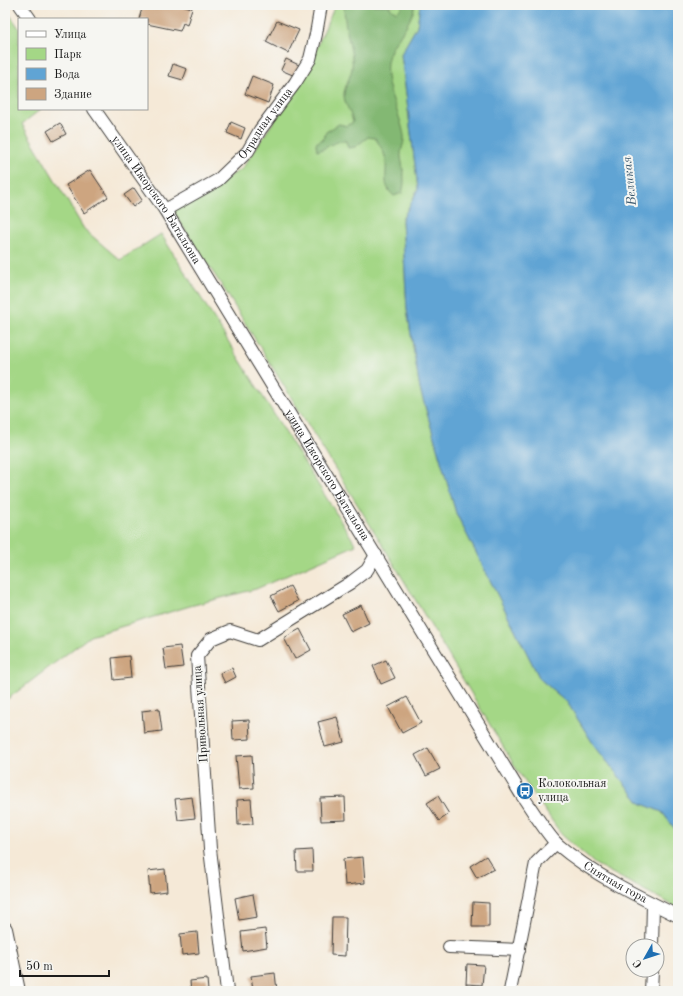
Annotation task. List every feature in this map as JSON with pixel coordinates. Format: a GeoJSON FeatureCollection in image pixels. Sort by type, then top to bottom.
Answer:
{"type":"FeatureCollection","features":[{"type":"Feature","properties":{"kind":"street"},"geometry":{"type":"LineString","coordinates":[[20,5],[29,18]]}},
{"type":"Feature","properties":{"kind":"street","name":"Отрадная улица"},"geometry":{"type":"LineString","coordinates":[[165,210],[218,180],[248,151],[260,130],[295,83],[310,59],[321,5]]}},
{"type":"Feature","properties":{"kind":"street","name":"улица Ижорского Батальона"},"geometry":{"type":"LineString","coordinates":[[95,110],[165,210],[522,794],[556,843]]}},
{"type":"Feature","properties":{"kind":"street","name":"Привольная улица"},"geometry":{"type":"LineString","coordinates":[[227,991],[210,849],[197,656],[211,639],[230,631],[258,640],[367,570],[376,555]]}},
{"type":"Feature","properties":{"kind":"street"},"geometry":{"type":"LineString","coordinates":[[510,991],[536,863],[556,843]]}},
{"type":"Feature","properties":{"kind":"street","name":"Снятная гора"},"geometry":{"type":"LineString","coordinates":[[556,843],[591,869],[653,904],[678,916]]}},
{"type":"Feature","properties":{"kind":"street"},"geometry":{"type":"LineString","coordinates":[[652,938],[653,904]]}},
{"type":"Feature","properties":{"kind":"street"},"geometry":{"type":"LineString","coordinates":[[5,929],[18,991]]}},
{"type":"Feature","properties":{"kind":"street"},"geometry":{"type":"LineString","coordinates":[[449,946],[519,950]]}},
{"type":"Feature","properties":{"kind":"street"},"geometry":{"type":"LineString","coordinates":[[651,991],[652,978]]}},
{"type":"Feature","properties":{"kind":"green space"},"geometry":{"type":"Polygon","coordinates":[[[333,5],[420,5],[417,26],[401,54],[418,189],[402,220],[407,310],[420,389],[456,513],[540,679],[567,702],[594,745],[640,803],[662,812],[678,833],[678,908],[595,864],[562,835],[517,770],[385,549],[224,289],[172,210],[242,169],[304,76],[333,10],[333,5]]]}},
{"type":"Feature","properties":{"kind":"green space"},"geometry":{"type":"Polygon","coordinates":[[[344,5],[389,5],[390,8],[397,12],[404,5],[415,5],[413,13],[392,48],[387,62],[390,91],[404,136],[401,154],[404,184],[402,193],[394,196],[386,184],[385,155],[375,138],[368,137],[355,147],[348,148],[346,141],[342,141],[317,151],[316,143],[323,139],[326,132],[339,124],[347,126],[353,122],[344,96],[345,88],[352,68],[352,57],[344,5]]]}},
{"type":"Feature","properties":{"kind":"green space"},"geometry":{"type":"Polygon","coordinates":[[[5,8],[18,27],[18,110],[40,110],[22,124],[84,229],[120,260],[161,234],[356,545],[256,589],[190,606],[90,636],[5,701],[5,8]]]}},
{"type":"Feature","properties":{"kind":"water","name":"Великая"},"geometry":{"type":"Polygon","coordinates":[[[420,5],[678,5],[678,833],[662,812],[640,803],[594,745],[567,702],[540,679],[456,513],[420,389],[407,310],[402,220],[418,189],[401,54],[417,26],[420,5]]]}},
{"type":"Feature","properties":{"kind":"building"},"geometry":{"type":"Polygon","coordinates":[[[143,5],[182,5],[192,8],[187,25],[183,23],[180,31],[148,24],[148,18],[139,18],[143,5]]]}},
{"type":"Feature","properties":{"kind":"building"},"geometry":{"type":"Polygon","coordinates":[[[277,21],[299,30],[288,53],[266,42],[277,21]]]}},
{"type":"Feature","properties":{"kind":"building"},"geometry":{"type":"Polygon","coordinates":[[[286,59],[299,65],[295,76],[281,70],[286,59]]]}},
{"type":"Feature","properties":{"kind":"building"},"geometry":{"type":"Polygon","coordinates":[[[173,64],[187,69],[183,80],[169,76],[173,64]]]}},
{"type":"Feature","properties":{"kind":"building"},"geometry":{"type":"Polygon","coordinates":[[[252,76],[274,85],[268,103],[245,94],[252,76]]]}},
{"type":"Feature","properties":{"kind":"building"},"geometry":{"type":"Polygon","coordinates":[[[231,122],[245,128],[241,139],[227,133],[231,122]]]}},
{"type":"Feature","properties":{"kind":"building"},"geometry":{"type":"Polygon","coordinates":[[[60,123],[66,134],[53,141],[47,131],[60,123]]]}},
{"type":"Feature","properties":{"kind":"building"},"geometry":{"type":"Polygon","coordinates":[[[90,170],[108,197],[84,213],[66,185],[90,170]]]}},
{"type":"Feature","properties":{"kind":"building"},"geometry":{"type":"Polygon","coordinates":[[[134,188],[142,200],[133,207],[124,195],[134,188]]]}},
{"type":"Feature","properties":{"kind":"building"},"geometry":{"type":"Polygon","coordinates":[[[290,586],[298,601],[279,611],[271,596],[290,586]]]}},
{"type":"Feature","properties":{"kind":"building"},"geometry":{"type":"Polygon","coordinates":[[[361,605],[369,623],[351,632],[342,614],[361,605]]]}},
{"type":"Feature","properties":{"kind":"building"},"geometry":{"type":"Polygon","coordinates":[[[300,629],[311,650],[295,659],[284,638],[300,629]]]}},
{"type":"Feature","properties":{"kind":"building"},"geometry":{"type":"Polygon","coordinates":[[[180,646],[183,667],[166,669],[163,648],[180,646]]]}},
{"type":"Feature","properties":{"kind":"building"},"geometry":{"type":"Polygon","coordinates":[[[129,656],[131,678],[114,680],[112,658],[129,656]]]}},
{"type":"Feature","properties":{"kind":"building"},"geometry":{"type":"Polygon","coordinates":[[[386,660],[395,678],[381,684],[373,666],[386,660]]]}},
{"type":"Feature","properties":{"kind":"building"},"geometry":{"type":"Polygon","coordinates":[[[232,668],[236,677],[225,683],[220,673],[232,668]]]}},
{"type":"Feature","properties":{"kind":"building"},"geometry":{"type":"Polygon","coordinates":[[[407,697],[421,723],[402,733],[388,707],[407,697]]]}},
{"type":"Feature","properties":{"kind":"building"},"geometry":{"type":"Polygon","coordinates":[[[159,709],[162,731],[144,733],[142,711],[159,709]]]}},
{"type":"Feature","properties":{"kind":"building"},"geometry":{"type":"Polygon","coordinates":[[[337,717],[344,742],[325,747],[318,722],[337,717]]]}},
{"type":"Feature","properties":{"kind":"building"},"geometry":{"type":"Polygon","coordinates":[[[249,720],[250,739],[233,740],[232,721],[249,720]]]}},
{"type":"Feature","properties":{"kind":"building"},"geometry":{"type":"Polygon","coordinates":[[[428,748],[440,769],[426,776],[415,755],[428,748]]]}},
{"type":"Feature","properties":{"kind":"building"},"geometry":{"type":"Polygon","coordinates":[[[252,755],[254,788],[239,789],[236,756],[252,755]]]}},
{"type":"Feature","properties":{"kind":"building"},"geometry":{"type":"Polygon","coordinates":[[[438,796],[449,814],[439,821],[427,803],[438,796]]]}},
{"type":"Feature","properties":{"kind":"building"},"geometry":{"type":"Polygon","coordinates":[[[192,797],[195,818],[178,820],[175,799],[192,797]]]}},
{"type":"Feature","properties":{"kind":"building"},"geometry":{"type":"Polygon","coordinates":[[[345,797],[346,820],[321,821],[320,798],[345,797]]]}},
{"type":"Feature","properties":{"kind":"building"},"geometry":{"type":"Polygon","coordinates":[[[251,799],[253,824],[238,825],[237,800],[251,799]]]}},
{"type":"Feature","properties":{"kind":"building"},"geometry":{"type":"Polygon","coordinates":[[[312,850],[313,871],[297,871],[296,851],[312,850]]]}},
{"type":"Feature","properties":{"kind":"building"},"geometry":{"type":"Polygon","coordinates":[[[486,856],[494,869],[477,878],[470,866],[486,856]]]}},
{"type":"Feature","properties":{"kind":"building"},"geometry":{"type":"Polygon","coordinates":[[[363,857],[365,883],[345,885],[343,859],[363,857]]]}},
{"type":"Feature","properties":{"kind":"building"},"geometry":{"type":"Polygon","coordinates":[[[165,869],[167,891],[150,893],[148,871],[165,869]]]}},
{"type":"Feature","properties":{"kind":"building"},"geometry":{"type":"Polygon","coordinates":[[[253,894],[257,917],[239,920],[235,898],[253,894]]]}},
{"type":"Feature","properties":{"kind":"building"},"geometry":{"type":"Polygon","coordinates":[[[473,902],[489,903],[489,927],[472,927],[473,902]]]}},
{"type":"Feature","properties":{"kind":"building"},"geometry":{"type":"Polygon","coordinates":[[[332,917],[346,917],[345,956],[331,955],[332,917]]]}},
{"type":"Feature","properties":{"kind":"building"},"geometry":{"type":"Polygon","coordinates":[[[265,929],[267,947],[243,951],[241,932],[265,929]]]}},
{"type":"Feature","properties":{"kind":"building"},"geometry":{"type":"Polygon","coordinates":[[[197,932],[199,953],[182,955],[180,934],[197,932]]]}},
{"type":"Feature","properties":{"kind":"building"},"geometry":{"type":"Polygon","coordinates":[[[467,964],[484,965],[482,985],[466,984],[467,964]]]}},
{"type":"Feature","properties":{"kind":"building"},"geometry":{"type":"Polygon","coordinates":[[[275,973],[277,991],[253,991],[251,976],[275,973]]]}},
{"type":"Feature","properties":{"kind":"building"},"geometry":{"type":"Polygon","coordinates":[[[207,979],[208,991],[191,991],[190,981],[207,979]]]}},
{"type":"Feature","properties":{"kind":"place","name":"Колокольная улица"},"geometry":{"type":"Point","coordinates":[525,791]}}]}
